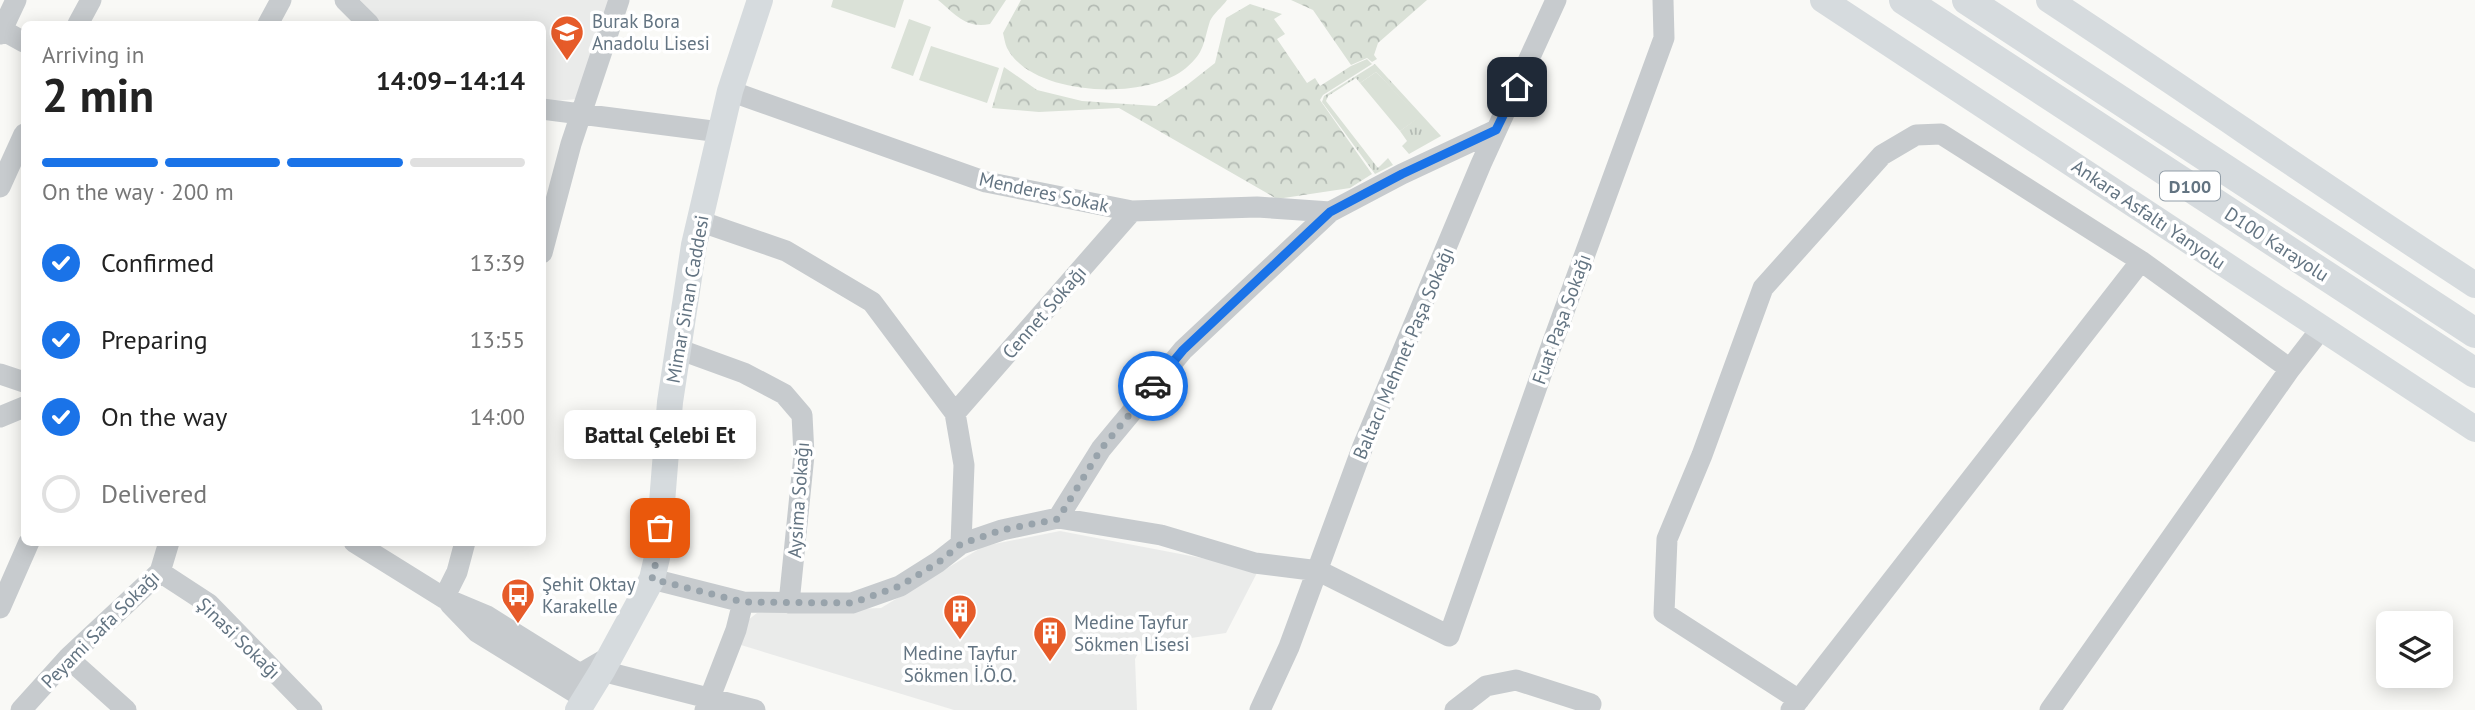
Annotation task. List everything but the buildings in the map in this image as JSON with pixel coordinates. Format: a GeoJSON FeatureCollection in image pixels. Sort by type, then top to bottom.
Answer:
{"type":"FeatureCollection","features":[{"type":"Feature","properties":{"kind":"highway","name":"D100 Karayolu"},"geometry":{"type":"LineString","coordinates":[[1904,0],[2475,373]]}},
{"type":"Feature","properties":{"kind":"highway","name":"D100 Karayolu"},"geometry":{"type":"LineString","coordinates":[[1968,0],[2475,333]]}},
{"type":"Feature","properties":{"kind":"main road","name":"Mimar Sinan Caddesi"},"geometry":{"type":"LineString","coordinates":[[581,704],[652,579],[658,553],[670,402],[699,222],[730,91],[760,0]]}},
{"type":"Feature","properties":{"kind":"main road","name":"Ankara Asfaltı Yanyolu"},"geometry":{"type":"LineString","coordinates":[[1824,0],[2475,429]]}},
{"type":"Feature","properties":{"kind":"main road"},"geometry":{"type":"LineString","coordinates":[[2049,0],[2207,104],[2314,180],[2475,285]]}},
{"type":"Feature","properties":{"kind":"street"},"geometry":{"type":"LineString","coordinates":[[16,0],[1,32],[21,41]]}},
{"type":"Feature","properties":{"kind":"street"},"geometry":{"type":"LineString","coordinates":[[80,21],[91,0]]}},
{"type":"Feature","properties":{"kind":"street"},"geometry":{"type":"LineString","coordinates":[[270,21],[281,0]]}},
{"type":"Feature","properties":{"kind":"street"},"geometry":{"type":"LineString","coordinates":[[345,0],[366,21]]}},
{"type":"Feature","properties":{"kind":"street"},"geometry":{"type":"LineString","coordinates":[[546,239],[581,113],[619,0]]}},
{"type":"Feature","properties":{"kind":"street","name":"Baltacı Mehmet Paşa Sokağı"},"geometry":{"type":"LineString","coordinates":[[1260,710],[1290,647],[1363,446],[1496,130],[1556,0]]}},
{"type":"Feature","properties":{"kind":"street","name":"Fuat Paşa Sokağı"},"geometry":{"type":"LineString","coordinates":[[1319,571],[1449,636],[1664,38],[1663,0]]}},
{"type":"Feature","properties":{"kind":"street","name":"Menderes Sokak"},"geometry":{"type":"LineString","coordinates":[[730,91],[986,182],[1132,211],[1257,208],[1330,212]]}},
{"type":"Feature","properties":{"kind":"street"},"geometry":{"type":"LineString","coordinates":[[546,109],[720,132]]}},
{"type":"Feature","properties":{"kind":"street"},"geometry":{"type":"LineString","coordinates":[[1058,519],[1101,449],[1183,350],[1330,212],[1402,174],[1496,130]]}},
{"type":"Feature","properties":{"kind":"street"},"geometry":{"type":"LineString","coordinates":[[2141,261],[1795,705],[1664,612],[1667,539],[1702,455],[1763,288],[1882,155],[1916,135],[1941,134],[2141,261],[2290,369]]}},
{"type":"Feature","properties":{"kind":"street"},"geometry":{"type":"LineString","coordinates":[[0,187],[21,141]]}},
{"type":"Feature","properties":{"kind":"street","name":"Cennet Sokağı"},"geometry":{"type":"LineString","coordinates":[[955,413],[1132,211]]}},
{"type":"Feature","properties":{"kind":"street"},"geometry":{"type":"LineString","coordinates":[[699,222],[786,251],[872,302],[955,413],[964,465],[961,544]]}},
{"type":"Feature","properties":{"kind":"street"},"geometry":{"type":"LineString","coordinates":[[2050,710],[2321,328]]}},
{"type":"Feature","properties":{"kind":"street","name":"Aysima Sokağı"},"geometry":{"type":"LineString","coordinates":[[678,349],[744,373],[784,394],[802,415],[804,455],[789,603]]}},
{"type":"Feature","properties":{"kind":"street"},"geometry":{"type":"LineString","coordinates":[[0,374],[21,381]]}},
{"type":"Feature","properties":{"kind":"street"},"geometry":{"type":"LineString","coordinates":[[0,417],[21,408]]}},
{"type":"Feature","properties":{"kind":"street"},"geometry":{"type":"LineString","coordinates":[[652,579],[743,602],[852,603],[900,586],[939,562],[961,544],[1002,530],[1058,519],[1161,536],[1255,563],[1319,571]]}},
{"type":"Feature","properties":{"kind":"street"},"geometry":{"type":"LineString","coordinates":[[0,608],[27,546]]}},
{"type":"Feature","properties":{"kind":"street","name":"Peyami Safa Sokağı"},"geometry":{"type":"LineString","coordinates":[[21,710],[68,658],[160,572],[168,546]]}},
{"type":"Feature","properties":{"kind":"street"},"geometry":{"type":"LineString","coordinates":[[360,546],[444,598],[487,616],[580,674],[606,664],[706,704],[755,710]]}},
{"type":"Feature","properties":{"kind":"street"},"geometry":{"type":"LineString","coordinates":[[444,598],[457,572],[464,546]]}},
{"type":"Feature","properties":{"kind":"street","name":"Şinasi Sokağı"},"geometry":{"type":"LineString","coordinates":[[160,572],[209,604],[312,710]]}},
{"type":"Feature","properties":{"kind":"street"},"geometry":{"type":"LineString","coordinates":[[444,598],[477,632],[581,704]]}},
{"type":"Feature","properties":{"kind":"street"},"geometry":{"type":"LineString","coordinates":[[706,704],[736,629],[743,602]]}},
{"type":"Feature","properties":{"kind":"street"},"geometry":{"type":"LineString","coordinates":[[68,658],[126,710]]}},
{"type":"Feature","properties":{"kind":"street"},"geometry":{"type":"LineString","coordinates":[[1455,710],[1486,686],[1516,680],[1591,704]]}},
{"type":"Feature","properties":{"kind":"shaded area","name":"Burak Bora Anadolu Lisesi"},"geometry":{"type":"Polygon","coordinates":[[[360,0],[614,0],[577,99],[546,102],[546,21],[380,21],[360,0]]]}},
{"type":"Feature","properties":{"kind":"shaded area"},"geometry":{"type":"Polygon","coordinates":[[[1060,531],[1259,569],[1226,633],[1142,645],[1135,659],[1137,710],[954,710],[741,645],[748,620],[757,613],[881,608],[984,546],[1060,531]]]}},
{"type":"Feature","properties":{"kind":"green space"},"geometry":{"type":"Polygon","coordinates":[[[833,0],[904,0],[895,28],[831,7],[833,0]]]}},
{"type":"Feature","properties":{"kind":"green space"},"geometry":{"type":"Polygon","coordinates":[[[938,0],[1006,0],[990,24],[982,25],[961,19],[938,0]]]}},
{"type":"Feature","properties":{"kind":"green space"},"geometry":{"type":"Polygon","coordinates":[[[1021,0],[1227,0],[1211,18],[1200,52],[1186,68],[1168,79],[1145,86],[1091,89],[1064,85],[1040,76],[1020,64],[1007,48],[1003,33],[1021,0]]]}},
{"type":"Feature","properties":{"kind":"green space"},"geometry":{"type":"Polygon","coordinates":[[[1291,0],[1427,0],[1378,43],[1374,55],[1377,59],[1372,62],[1367,58],[1351,65],[1313,10],[1291,0]]]}},
{"type":"Feature","properties":{"kind":"green space"},"geometry":{"type":"Polygon","coordinates":[[[1250,4],[1282,14],[1274,19],[1285,34],[1277,39],[1307,83],[1315,78],[1320,86],[1367,59],[1372,64],[1323,95],[1320,100],[1372,174],[1350,188],[1277,199],[1119,108],[1039,112],[992,108],[1004,67],[1037,90],[1082,101],[1156,106],[1215,63],[1226,18],[1250,4]]]}},
{"type":"Feature","properties":{"kind":"green space"},"geometry":{"type":"Polygon","coordinates":[[[909,19],[931,27],[913,76],[891,68],[909,19]]]}},
{"type":"Feature","properties":{"kind":"green space"},"geometry":{"type":"Polygon","coordinates":[[[931,46],[999,68],[987,103],[919,80],[931,46]]]}},
{"type":"Feature","properties":{"kind":"green space"},"geometry":{"type":"Polygon","coordinates":[[[1375,64],[1441,136],[1409,154],[1402,146],[1407,141],[1400,131],[1419,117],[1376,72],[1360,83],[1356,78],[1328,96],[1326,101],[1378,168],[1388,158],[1393,165],[1375,174],[1322,102],[1324,96],[1375,64]]]}},
{"type":"Feature","properties":{"kind":"green space"},"geometry":{"type":"Polygon","coordinates":[[[1376,72],[1420,117],[1400,131],[1360,83],[1376,72]]]}},
{"type":"Feature","properties":{"kind":"way so far"},"geometry":{"type":"LineString","coordinates":[[660,528],[652,579],[743,602],[852,603],[900,586],[939,562],[961,544],[1002,530],[1058,519],[1101,449],[1153,386]]}},
{"type":"Feature","properties":{"kind":"place","name":"Burak Bora Anadolu Lisesi"},"geometry":{"type":"Point","coordinates":[567,62]}},
{"type":"Feature","properties":{"kind":"place","name":"Battal Çelebi Et"},"geometry":{"type":"Point","coordinates":[660,528]}},
{"type":"Feature","properties":{"kind":"place","name":"Şehit Oktay Karakelle"},"geometry":{"type":"Point","coordinates":[518,625]}},
{"type":"Feature","properties":{"kind":"place","name":"Medine Tayfur Sökmen İ.Ö.O."},"geometry":{"type":"Point","coordinates":[960,641]}},
{"type":"Feature","properties":{"kind":"place","name":"Medine Tayfur Sökmen Lisesi"},"geometry":{"type":"Point","coordinates":[1050,663]}},
{"type":"Feature","properties":{"kind":"route"},"geometry":{"type":"LineString","coordinates":[[1153,386],[1183,350],[1330,212],[1402,174],[1496,130],[1517,87]]}}]}
